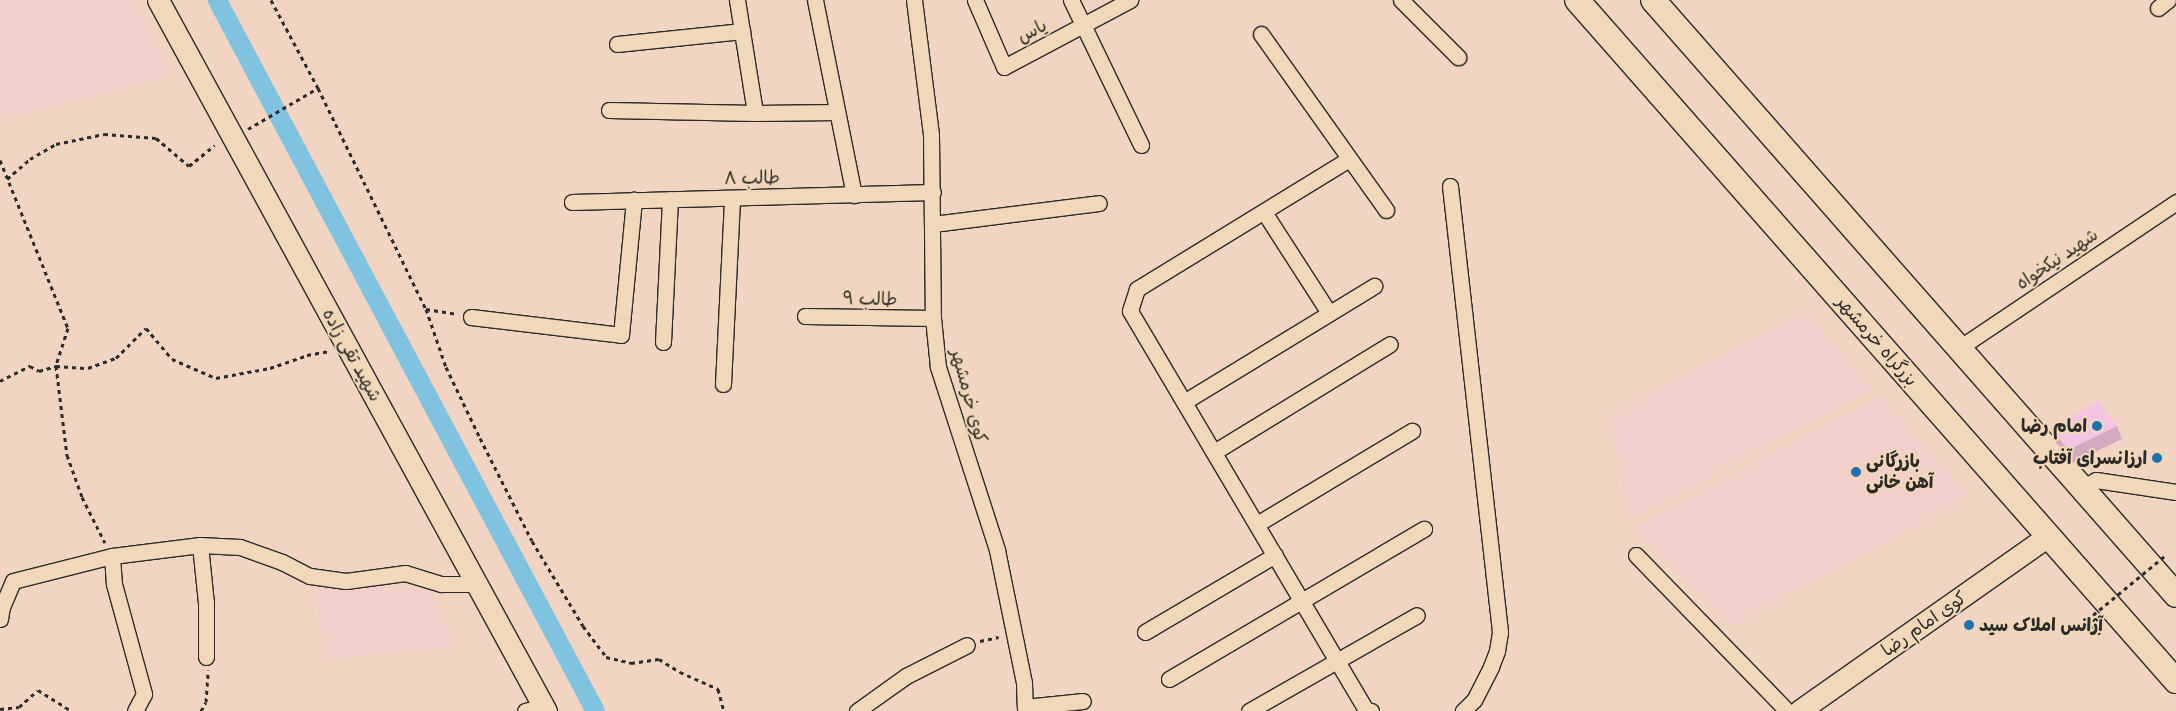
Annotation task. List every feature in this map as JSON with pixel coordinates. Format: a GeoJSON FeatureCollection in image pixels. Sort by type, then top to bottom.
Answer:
{"type":"FeatureCollection","features":[{"type":"Feature","properties":{"kind":"highway","name":"بزرگراه خرمشهر"},"geometry":{"type":"LineString","coordinates":[[1577,0],[2176,682]]}},
{"type":"Feature","properties":{"kind":"highway"},"geometry":{"type":"LineString","coordinates":[[1653,0],[2176,595]]}},
{"type":"Feature","properties":{"kind":"main road","name":"شهید تقی زاده"},"geometry":{"type":"LineString","coordinates":[[158,0],[477,584],[538,709]]}},
{"type":"Feature","properties":{"kind":"main road","name":"کوی امام رضا"},"geometry":{"type":"LineString","coordinates":[[1799,711],[2048,536]]}},
{"type":"Feature","properties":{"kind":"street"},"geometry":{"type":"LineString","coordinates":[[737,0],[755,113]]}},
{"type":"Feature","properties":{"kind":"street"},"geometry":{"type":"LineString","coordinates":[[815,0],[854,195]]}},
{"type":"Feature","properties":{"kind":"street","name":"کوی خرمشهر"},"geometry":{"type":"LineString","coordinates":[[914,0],[931,135],[934,224],[933,318],[938,367],[996,550],[1024,684],[1025,707],[1083,702]]}},
{"type":"Feature","properties":{"kind":"street","name":"یاس"},"geometry":{"type":"LineString","coordinates":[[975,0],[1004,67],[1130,0]]}},
{"type":"Feature","properties":{"kind":"street"},"geometry":{"type":"LineString","coordinates":[[1071,0],[1141,145]]}},
{"type":"Feature","properties":{"kind":"street"},"geometry":{"type":"LineString","coordinates":[[1401,0],[1458,57]]}},
{"type":"Feature","properties":{"kind":"street"},"geometry":{"type":"LineString","coordinates":[[617,44],[742,31]]}},
{"type":"Feature","properties":{"kind":"street"},"geometry":{"type":"LineString","coordinates":[[1261,34],[1386,210]]}},
{"type":"Feature","properties":{"kind":"street"},"geometry":{"type":"LineString","coordinates":[[609,110],[755,113],[837,112]]}},
{"type":"Feature","properties":{"kind":"street"},"geometry":{"type":"LineString","coordinates":[[1349,159],[1137,289],[1130,311],[1367,711],[1371,711]]}},
{"type":"Feature","properties":{"kind":"street"},"geometry":{"type":"LineString","coordinates":[[1450,186],[1500,632],[1497,651],[1491,667],[1474,700],[1463,711]]}},
{"type":"Feature","properties":{"kind":"street","name":"طالب ۸"},"geometry":{"type":"LineString","coordinates":[[572,202],[933,192]]}},
{"type":"Feature","properties":{"kind":"street"},"geometry":{"type":"LineString","coordinates":[[723,384],[732,198]]}},
{"type":"Feature","properties":{"kind":"street"},"geometry":{"type":"LineString","coordinates":[[663,342],[670,199]]}},
{"type":"Feature","properties":{"kind":"street"},"geometry":{"type":"LineString","coordinates":[[471,317],[621,335],[634,200]]}},
{"type":"Feature","properties":{"kind":"street","name":"شهید نیکخواه"},"geometry":{"type":"LineString","coordinates":[[1958,348],[2176,202]]}},
{"type":"Feature","properties":{"kind":"street"},"geometry":{"type":"LineString","coordinates":[[934,224],[1099,203]]}},
{"type":"Feature","properties":{"kind":"street"},"geometry":{"type":"LineString","coordinates":[[1264,212],[1329,313]]}},
{"type":"Feature","properties":{"kind":"street"},"geometry":{"type":"LineString","coordinates":[[1184,402],[1374,286]]}},
{"type":"Feature","properties":{"kind":"street","name":"طالب ۹"},"geometry":{"type":"LineString","coordinates":[[805,316],[933,318]]}},
{"type":"Feature","properties":{"kind":"street"},"geometry":{"type":"LineString","coordinates":[[1214,452],[1390,344]]}},
{"type":"Feature","properties":{"kind":"street"},"geometry":{"type":"LineString","coordinates":[[1256,524],[1412,432]]}},
{"type":"Feature","properties":{"kind":"street"},"geometry":{"type":"LineString","coordinates":[[2082,488],[2096,480],[2176,492]]}},
{"type":"Feature","properties":{"kind":"street"},"geometry":{"type":"LineString","coordinates":[[1169,679],[1424,529]]}},
{"type":"Feature","properties":{"kind":"street"},"geometry":{"type":"LineString","coordinates":[[0,619],[2,607],[13,581],[112,556],[200,545],[240,547],[282,562],[310,576],[346,581],[405,573],[441,584],[477,584]]}},
{"type":"Feature","properties":{"kind":"street"},"geometry":{"type":"LineString","coordinates":[[200,545],[206,603],[206,657]]}},
{"type":"Feature","properties":{"kind":"street"},"geometry":{"type":"LineString","coordinates":[[1145,632],[1275,555]]}},
{"type":"Feature","properties":{"kind":"street"},"geometry":{"type":"LineString","coordinates":[[1636,555],[1787,711]]}},
{"type":"Feature","properties":{"kind":"street"},"geometry":{"type":"LineString","coordinates":[[112,556],[114,584],[144,694],[135,711]]}},
{"type":"Feature","properties":{"kind":"street"},"geometry":{"type":"LineString","coordinates":[[1249,711],[1417,615]]}},
{"type":"Feature","properties":{"kind":"street"},"geometry":{"type":"LineString","coordinates":[[857,711],[906,676],[967,645]]}},
{"type":"Feature","properties":{"kind":"path"},"geometry":{"type":"LineString","coordinates":[[272,0],[318,88],[426,309],[446,367],[480,438],[532,540],[583,626],[606,657],[631,663],[659,659],[680,672],[718,688],[724,711]]}},
{"type":"Feature","properties":{"kind":"path"},"geometry":{"type":"LineString","coordinates":[[256,125],[318,88]]}},
{"type":"Feature","properties":{"kind":"path"},"geometry":{"type":"LineString","coordinates":[[7,179],[30,159],[56,144],[104,134],[156,138],[189,166],[214,145],[243,156]]}},
{"type":"Feature","properties":{"kind":"path"},"geometry":{"type":"LineString","coordinates":[[0,160],[68,328],[56,366],[67,455],[82,497],[112,556]]}},
{"type":"Feature","properties":{"kind":"path"},"geometry":{"type":"LineString","coordinates":[[426,309],[471,317]]}},
{"type":"Feature","properties":{"kind":"path"},"geometry":{"type":"LineString","coordinates":[[0,381],[30,366],[39,371],[56,366],[88,368],[116,358],[146,328],[172,359],[216,378],[270,368],[307,355],[348,348]]}},
{"type":"Feature","properties":{"kind":"path"},"geometry":{"type":"LineString","coordinates":[[2100,634],[2087,620],[2167,554]]}},
{"type":"Feature","properties":{"kind":"path"},"geometry":{"type":"LineString","coordinates":[[967,645],[991,638],[1014,636]]}},
{"type":"Feature","properties":{"kind":"path"},"geometry":{"type":"LineString","coordinates":[[201,711],[206,702],[208,678],[206,657]]}},
{"type":"Feature","properties":{"kind":"path"},"geometry":{"type":"LineString","coordinates":[[0,709],[19,707],[38,690],[72,711]]}},
{"type":"Feature","properties":{"kind":"shaded area"},"geometry":{"type":"Polygon","coordinates":[[[0,0],[133,0],[173,75],[0,121],[0,0]]]}},
{"type":"Feature","properties":{"kind":"shaded area"},"geometry":{"type":"Polygon","coordinates":[[[1805,310],[1873,390],[1629,521],[1611,416],[1805,310]]]}},
{"type":"Feature","properties":{"kind":"shaded area"},"geometry":{"type":"Polygon","coordinates":[[[1880,396],[1970,497],[1733,626],[1632,528],[1880,396]]]}},
{"type":"Feature","properties":{"kind":"shaded area"},"geometry":{"type":"Polygon","coordinates":[[[315,584],[430,588],[456,647],[325,659],[315,584]]]}},
{"type":"Feature","properties":{"kind":"building"},"geometry":{"type":"Polygon","coordinates":[[[2099,401],[2117,426],[2068,450],[2051,428],[2099,401]]]}},
{"type":"Feature","properties":{"kind":"waterway"},"geometry":{"type":"LineString","coordinates":[[217,0],[595,711]]}},
{"type":"Feature","properties":{"kind":"place","name":"امام رضا"},"geometry":{"type":"Point","coordinates":[2097,426]}},
{"type":"Feature","properties":{"kind":"place","name":"ارزانسرای آفتاب"},"geometry":{"type":"Point","coordinates":[2157,458]}},
{"type":"Feature","properties":{"kind":"place","name":"بازرگانی آهن خانی"},"geometry":{"type":"Point","coordinates":[1856,472]}},
{"type":"Feature","properties":{"kind":"place","name":"آژانس املاک سید"},"geometry":{"type":"Point","coordinates":[1969,625]}}]}
